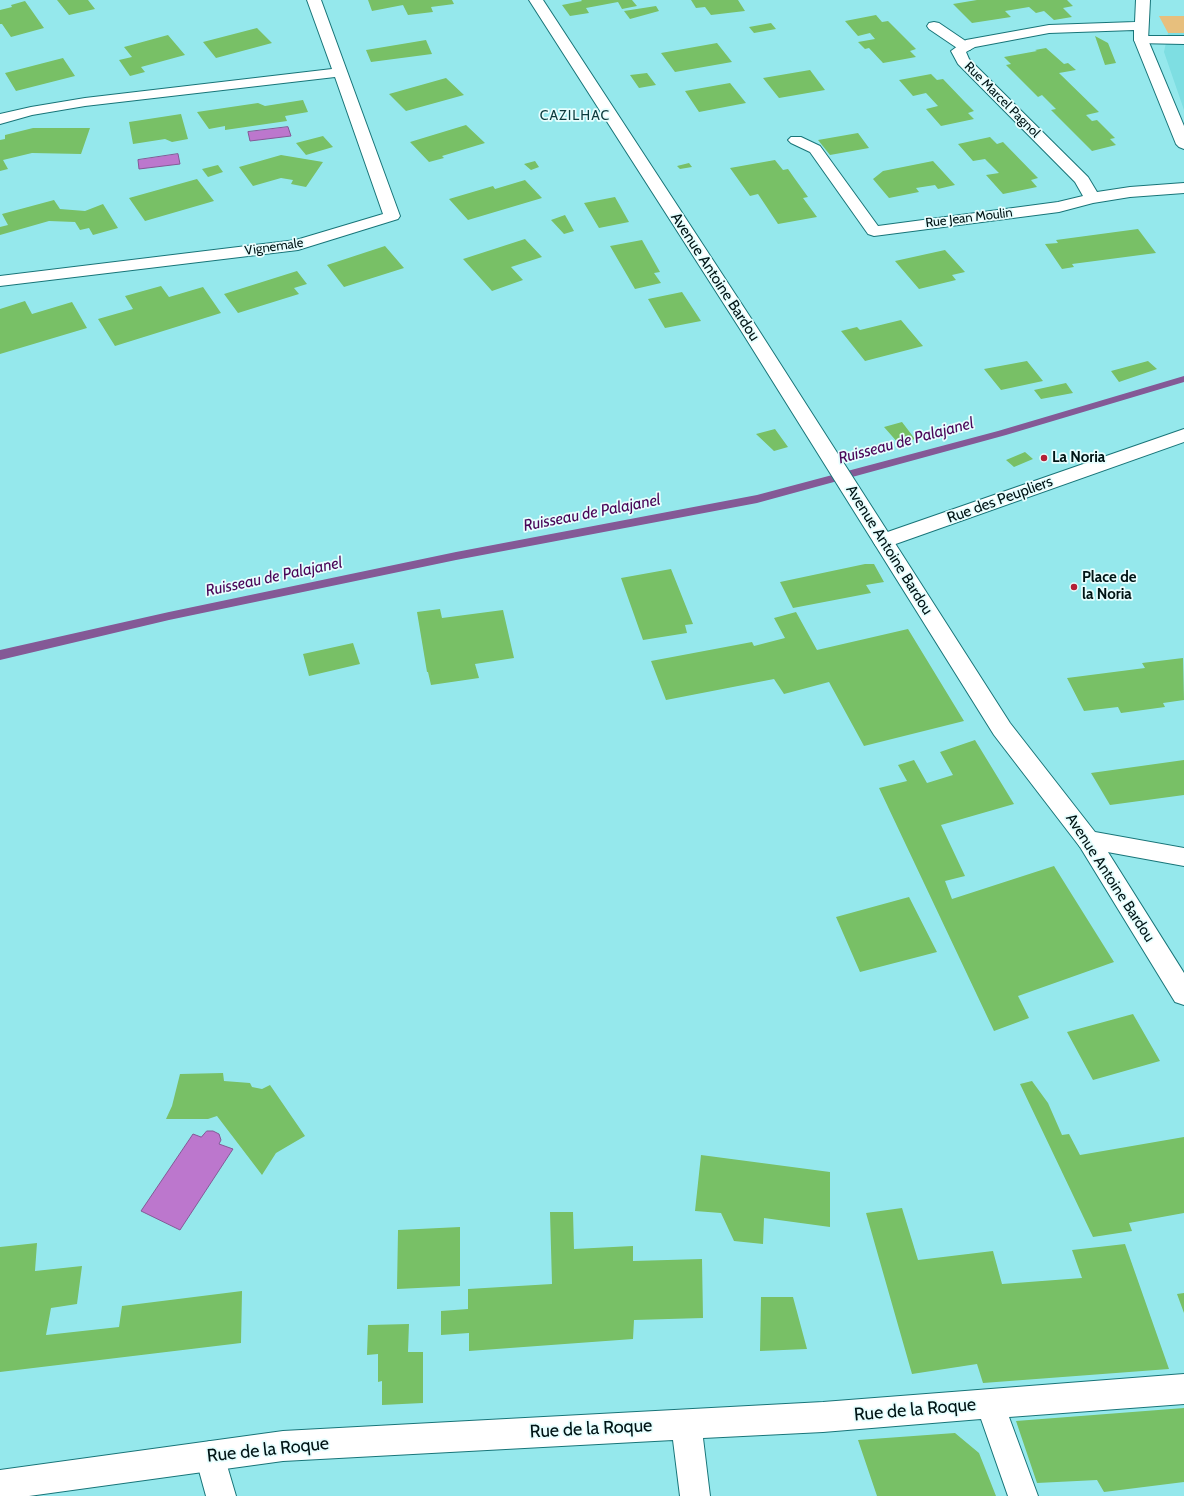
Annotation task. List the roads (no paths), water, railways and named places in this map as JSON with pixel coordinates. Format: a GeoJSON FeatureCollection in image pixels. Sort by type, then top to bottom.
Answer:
{"type":"FeatureCollection","features":[{"type":"Feature","properties":{"kind":"street","name":"Vignemale"},"geometry":{"type":"LineString","coordinates":[[0,281],[298,245],[392,216],[314,0]]}},
{"type":"Feature","properties":{"kind":"street","name":"Avenue Antoine Bardou"},"geometry":{"type":"LineString","coordinates":[[536,0],[853,493],[1002,729],[1088,840],[1184,994]]}},
{"type":"Feature","properties":{"kind":"street"},"geometry":{"type":"LineString","coordinates":[[1143,0],[1142,33],[1184,144]]}},
{"type":"Feature","properties":{"kind":"street"},"geometry":{"type":"LineString","coordinates":[[934,26],[965,47]]}},
{"type":"Feature","properties":{"kind":"street","name":"Rue Marcel Pagnol"},"geometry":{"type":"LineString","coordinates":[[1092,198],[1082,180],[963,61],[958,51],[971,43],[1049,29],[1142,33],[1184,40]]}},
{"type":"Feature","properties":{"kind":"street"},"geometry":{"type":"LineString","coordinates":[[0,119],[31,111],[85,102],[340,72]]}},
{"type":"Feature","properties":{"kind":"street","name":"Rue Jean Moulin"},"geometry":{"type":"LineString","coordinates":[[796,140],[815,149],[874,231],[1059,207],[1092,198],[1130,192],[1184,188]]}},
{"type":"Feature","properties":{"kind":"street","name":"Rue des Peupliers"},"geometry":{"type":"LineString","coordinates":[[883,541],[1183,438]]}},
{"type":"Feature","properties":{"kind":"street"},"geometry":{"type":"LineString","coordinates":[[1088,840],[1184,857]]}},
{"type":"Feature","properties":{"kind":"street","name":"Rue de la Roque"},"geometry":{"type":"LineString","coordinates":[[0,1485],[283,1446],[823,1417],[1184,1389]]}},
{"type":"Feature","properties":{"kind":"street"},"geometry":{"type":"LineString","coordinates":[[990,1404],[1023,1496]]}},
{"type":"Feature","properties":{"kind":"street"},"geometry":{"type":"LineString","coordinates":[[686,1424],[695,1496]]}},
{"type":"Feature","properties":{"kind":"street"},"geometry":{"type":"LineString","coordinates":[[210,1456],[221,1496]]}},
{"type":"Feature","properties":{"kind":"waterway","name":"Ruisseau de Palajanel"},"geometry":{"type":"LineString","coordinates":[[0,655],[169,616],[456,556],[757,499],[1002,433],[1184,379]]}},
{"type":"Feature","properties":{"kind":"place","name":"La Noria"},"geometry":{"type":"Point","coordinates":[1044,458]}},
{"type":"Feature","properties":{"kind":"place","name":"Place de la Noria"},"geometry":{"type":"Point","coordinates":[1074,587]}},
{"type":"Feature","properties":{"kind":"district","name":"CAZILHAC"},"geometry":{"type":"Point","coordinates":[575,116]}}]}
